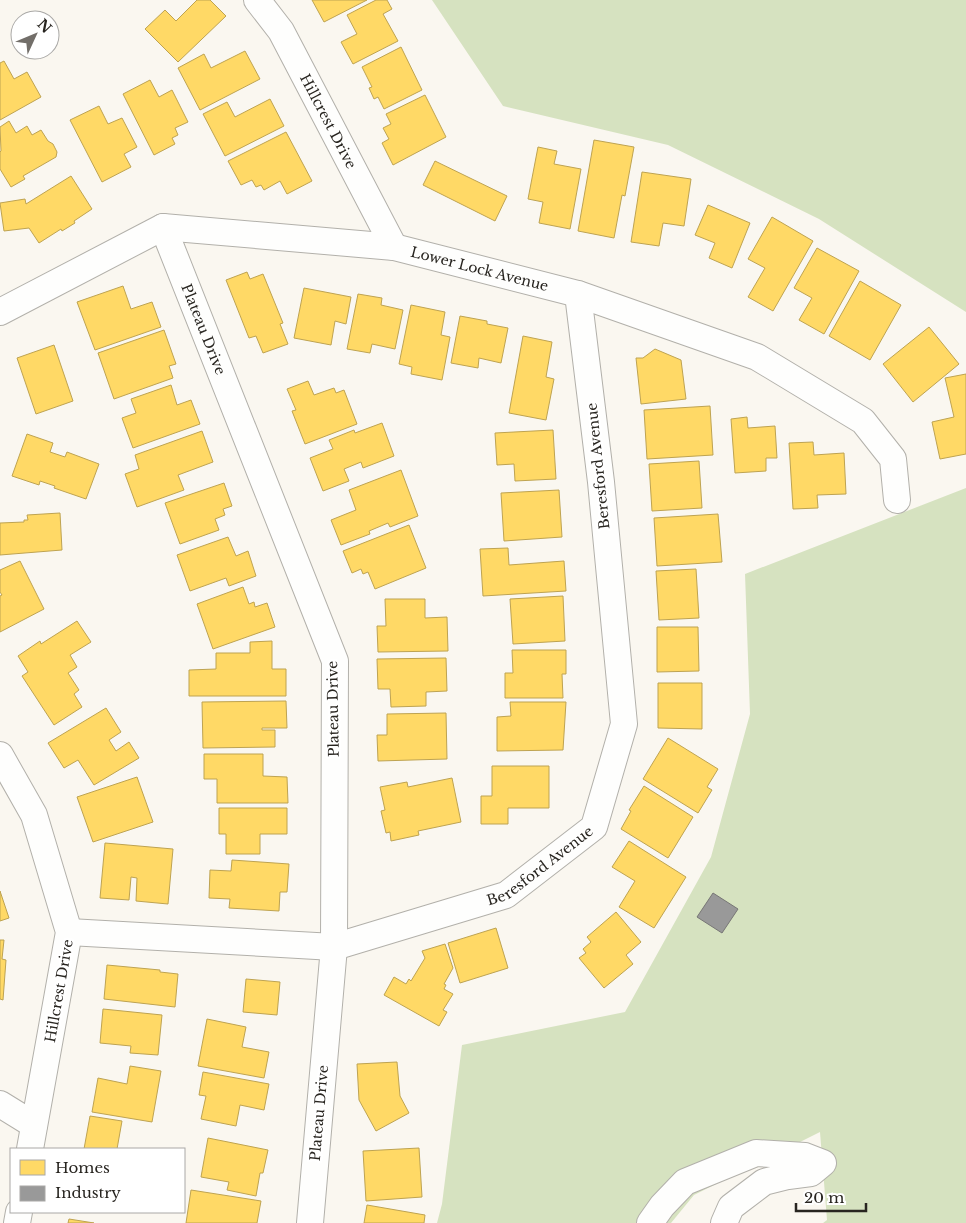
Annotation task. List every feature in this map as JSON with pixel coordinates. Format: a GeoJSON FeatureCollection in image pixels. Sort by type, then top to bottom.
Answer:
{"type":"FeatureCollection","features":[{"type":"Feature","properties":{"kind":"street","name":"Hillcrest Drive"},"geometry":{"type":"LineString","coordinates":[[257,0],[281,31],[394,247]]}},
{"type":"Feature","properties":{"kind":"street","name":"Lower Lock Avenue"},"geometry":{"type":"LineString","coordinates":[[163,227],[394,247],[578,294],[757,357],[863,421],[893,460],[897,500]]}},
{"type":"Feature","properties":{"kind":"street"},"geometry":{"type":"LineString","coordinates":[[0,312],[163,227]]}},
{"type":"Feature","properties":{"kind":"street","name":"Plateau Drive"},"geometry":{"type":"LineString","coordinates":[[163,227],[335,661],[334,947],[310,1223]]}},
{"type":"Feature","properties":{"kind":"street","name":"Beresford Avenue"},"geometry":{"type":"LineString","coordinates":[[69,932],[334,947],[506,895],[594,827],[624,724],[601,482],[578,294]]}},
{"type":"Feature","properties":{"kind":"street","name":"Hillcrest Drive"},"geometry":{"type":"LineString","coordinates":[[0,755],[34,815],[69,932],[32,1137]]}},
{"type":"Feature","properties":{"kind":"street"},"geometry":{"type":"LineString","coordinates":[[0,1104],[32,1137]]}},
{"type":"Feature","properties":{"kind":"street"},"geometry":{"type":"LineString","coordinates":[[656,1214],[685,1182],[756,1153],[805,1156],[823,1163],[811,1173],[764,1182],[731,1207],[724,1223]]}},
{"type":"Feature","properties":{"kind":"green space"},"geometry":{"type":"Polygon","coordinates":[[[432,0],[966,0],[966,312],[819,219],[668,145],[503,106],[432,0]]]}},
{"type":"Feature","properties":{"kind":"green space"},"geometry":{"type":"Polygon","coordinates":[[[966,488],[966,1223],[823,1223],[827,1220],[820,1132],[694,1195],[671,1223],[437,1223],[442,1204],[462,1045],[625,1012],[711,857],[750,714],[745,574],[966,488]]]}},
{"type":"Feature","properties":{"kind":"building: Homes"},"geometry":{"type":"Polygon","coordinates":[[[197,0],[210,0],[226,16],[178,62],[145,29],[165,10],[176,21],[197,0]]]}},
{"type":"Feature","properties":{"kind":"building: Homes"},"geometry":{"type":"Polygon","coordinates":[[[312,0],[367,0],[324,22],[312,0]]]}},
{"type":"Feature","properties":{"kind":"building: Homes"},"geometry":{"type":"Polygon","coordinates":[[[376,0],[387,0],[392,9],[383,14],[398,41],[353,64],[341,42],[357,34],[347,15],[376,0]]]}},
{"type":"Feature","properties":{"kind":"building: Homes"},"geometry":{"type":"Polygon","coordinates":[[[401,47],[422,90],[384,109],[378,97],[374,99],[369,88],[372,87],[362,67],[401,47]]]}},
{"type":"Feature","properties":{"kind":"building: Homes"},"geometry":{"type":"Polygon","coordinates":[[[245,51],[260,79],[200,110],[178,68],[204,54],[211,68],[245,51]]]}},
{"type":"Feature","properties":{"kind":"building: Homes"},"geometry":{"type":"Polygon","coordinates":[[[4,61],[14,79],[27,72],[41,97],[0,120],[0,63],[4,61]]]}},
{"type":"Feature","properties":{"kind":"building: Homes"},"geometry":{"type":"Polygon","coordinates":[[[150,80],[159,97],[172,90],[188,122],[175,128],[178,135],[172,138],[175,144],[154,155],[123,94],[150,80]]]}},
{"type":"Feature","properties":{"kind":"building: Homes"},"geometry":{"type":"Polygon","coordinates":[[[425,95],[446,137],[393,165],[382,143],[389,139],[383,128],[391,124],[386,114],[425,95]]]}},
{"type":"Feature","properties":{"kind":"building: Homes"},"geometry":{"type":"Polygon","coordinates":[[[270,99],[284,126],[225,156],[203,114],[227,102],[235,117],[270,99]]]}},
{"type":"Feature","properties":{"kind":"building: Homes"},"geometry":{"type":"Polygon","coordinates":[[[99,106],[108,124],[122,118],[137,147],[124,154],[131,167],[102,182],[70,120],[99,106]]]}},
{"type":"Feature","properties":{"kind":"building: Homes"},"geometry":{"type":"Polygon","coordinates":[[[9,121],[16,133],[27,126],[32,135],[41,130],[57,152],[56,157],[23,176],[25,179],[11,187],[0,169],[0,127],[9,121]]]}},
{"type":"Feature","properties":{"kind":"building: Homes"},"geometry":{"type":"Polygon","coordinates":[[[286,132],[312,181],[287,194],[280,181],[264,190],[261,185],[256,187],[252,180],[241,185],[228,161],[286,132]]]}},
{"type":"Feature","properties":{"kind":"building: Homes"},"geometry":{"type":"Polygon","coordinates":[[[594,140],[634,147],[625,196],[622,195],[614,238],[578,231],[594,140]]]}},
{"type":"Feature","properties":{"kind":"building: Homes"},"geometry":{"type":"Polygon","coordinates":[[[538,147],[557,151],[554,164],[581,169],[570,229],[539,223],[543,202],[528,199],[538,147]]]}},
{"type":"Feature","properties":{"kind":"building: Homes"},"geometry":{"type":"Polygon","coordinates":[[[435,161],[507,196],[495,221],[423,185],[435,161]]]}},
{"type":"Feature","properties":{"kind":"building: Homes"},"geometry":{"type":"Polygon","coordinates":[[[642,172],[691,179],[684,226],[663,223],[659,246],[631,242],[642,172]]]}},
{"type":"Feature","properties":{"kind":"building: Homes"},"geometry":{"type":"Polygon","coordinates":[[[71,176],[92,209],[74,221],[75,223],[62,231],[61,229],[39,243],[29,228],[4,231],[0,203],[25,199],[26,204],[71,176]]]}},
{"type":"Feature","properties":{"kind":"building: Homes"},"geometry":{"type":"Polygon","coordinates":[[[708,205],[750,223],[732,268],[709,258],[715,243],[695,235],[708,205]]]}},
{"type":"Feature","properties":{"kind":"building: Homes"},"geometry":{"type":"Polygon","coordinates":[[[772,217],[813,241],[773,311],[748,297],[765,268],[748,259],[772,217]]]}},
{"type":"Feature","properties":{"kind":"building: Homes"},"geometry":{"type":"Polygon","coordinates":[[[817,248],[859,271],[824,334],[799,320],[812,298],[794,288],[817,248]]]}},
{"type":"Feature","properties":{"kind":"building: Homes"},"geometry":{"type":"Polygon","coordinates":[[[247,272],[250,279],[263,274],[283,323],[280,324],[288,344],[263,353],[256,336],[249,338],[226,280],[247,272]]]}},
{"type":"Feature","properties":{"kind":"building: Homes"},"geometry":{"type":"Polygon","coordinates":[[[860,281],[901,305],[870,360],[829,336],[860,281]]]}},
{"type":"Feature","properties":{"kind":"building: Homes"},"geometry":{"type":"Polygon","coordinates":[[[123,286],[131,309],[152,302],[161,327],[95,350],[77,302],[123,286]]]}},
{"type":"Feature","properties":{"kind":"building: Homes"},"geometry":{"type":"Polygon","coordinates":[[[304,288],[351,297],[346,324],[335,321],[331,345],[294,338],[304,288]]]}},
{"type":"Feature","properties":{"kind":"building: Homes"},"geometry":{"type":"Polygon","coordinates":[[[358,294],[382,298],[381,305],[403,310],[395,349],[372,344],[370,353],[347,349],[358,294]]]}},
{"type":"Feature","properties":{"kind":"building: Homes"},"geometry":{"type":"Polygon","coordinates":[[[411,305],[445,312],[441,335],[450,337],[442,380],[411,374],[412,367],[399,364],[411,305]]]}},
{"type":"Feature","properties":{"kind":"building: Homes"},"geometry":{"type":"Polygon","coordinates":[[[460,316],[487,321],[487,324],[508,328],[501,363],[479,358],[478,368],[451,363],[460,316]]]}},
{"type":"Feature","properties":{"kind":"building: Homes"},"geometry":{"type":"Polygon","coordinates":[[[929,327],[959,364],[913,402],[883,364],[929,327]]]}},
{"type":"Feature","properties":{"kind":"building: Homes"},"geometry":{"type":"Polygon","coordinates":[[[164,330],[176,364],[169,366],[173,378],[114,399],[98,353],[164,330]]]}},
{"type":"Feature","properties":{"kind":"building: Homes"},"geometry":{"type":"Polygon","coordinates":[[[523,336],[552,342],[546,377],[554,379],[546,420],[509,413],[523,336]]]}},
{"type":"Feature","properties":{"kind":"building: Homes"},"geometry":{"type":"Polygon","coordinates":[[[54,345],[73,401],[36,414],[17,358],[54,345]]]}},
{"type":"Feature","properties":{"kind":"building: Homes"},"geometry":{"type":"Polygon","coordinates":[[[655,349],[681,360],[686,399],[641,404],[636,358],[643,358],[655,349]]]}},
{"type":"Feature","properties":{"kind":"building: Homes"},"geometry":{"type":"Polygon","coordinates":[[[966,374],[966,454],[940,459],[932,422],[954,417],[945,378],[966,374]]]}},
{"type":"Feature","properties":{"kind":"building: Homes"},"geometry":{"type":"Polygon","coordinates":[[[308,381],[314,395],[334,388],[336,393],[344,390],[357,424],[305,444],[292,411],[296,410],[287,389],[308,381]]]}},
{"type":"Feature","properties":{"kind":"building: Homes"},"geometry":{"type":"Polygon","coordinates":[[[171,385],[177,405],[191,400],[200,424],[133,448],[122,418],[136,413],[131,399],[171,385]]]}},
{"type":"Feature","properties":{"kind":"building: Homes"},"geometry":{"type":"Polygon","coordinates":[[[710,406],[713,455],[647,459],[644,410],[710,406]]]}},
{"type":"Feature","properties":{"kind":"building: Homes"},"geometry":{"type":"Polygon","coordinates":[[[747,417],[748,428],[775,426],[777,458],[766,458],[766,471],[735,473],[731,419],[747,417]]]}},
{"type":"Feature","properties":{"kind":"building: Homes"},"geometry":{"type":"Polygon","coordinates":[[[382,423],[394,456],[363,468],[361,462],[344,469],[349,481],[323,491],[310,458],[333,449],[329,440],[354,430],[355,433],[382,423]]]}},
{"type":"Feature","properties":{"kind":"building: Homes"},"geometry":{"type":"Polygon","coordinates":[[[553,430],[556,479],[515,481],[514,464],[497,465],[495,433],[553,430]]]}},
{"type":"Feature","properties":{"kind":"building: Homes"},"geometry":{"type":"Polygon","coordinates":[[[202,431],[213,462],[178,475],[184,490],[137,507],[125,474],[139,469],[135,455],[202,431]]]}},
{"type":"Feature","properties":{"kind":"building: Homes"},"geometry":{"type":"Polygon","coordinates":[[[27,434],[53,443],[50,452],[65,457],[67,452],[99,464],[86,499],[40,481],[39,485],[12,476],[27,434]]]}},
{"type":"Feature","properties":{"kind":"building: Homes"},"geometry":{"type":"Polygon","coordinates":[[[813,442],[814,455],[844,453],[846,494],[817,495],[818,508],[793,509],[789,443],[813,442]]]}},
{"type":"Feature","properties":{"kind":"building: Homes"},"geometry":{"type":"Polygon","coordinates":[[[699,461],[702,508],[652,511],[649,464],[699,461]]]}},
{"type":"Feature","properties":{"kind":"building: Homes"},"geometry":{"type":"Polygon","coordinates":[[[401,470],[418,516],[390,527],[388,523],[369,531],[370,534],[341,545],[331,520],[356,510],[349,490],[401,470]]]}},
{"type":"Feature","properties":{"kind":"building: Homes"},"geometry":{"type":"Polygon","coordinates":[[[224,483],[232,506],[223,509],[225,515],[215,519],[219,530],[180,544],[165,503],[224,483]]]}},
{"type":"Feature","properties":{"kind":"building: Homes"},"geometry":{"type":"Polygon","coordinates":[[[559,490],[562,537],[504,541],[501,493],[559,490]]]}},
{"type":"Feature","properties":{"kind":"building: Homes"},"geometry":{"type":"Polygon","coordinates":[[[60,513],[62,550],[0,555],[0,523],[24,522],[24,520],[28,520],[27,515],[60,513]]]}},
{"type":"Feature","properties":{"kind":"building: Homes"},"geometry":{"type":"Polygon","coordinates":[[[718,514],[722,562],[657,566],[654,518],[718,514]]]}},
{"type":"Feature","properties":{"kind":"building: Homes"},"geometry":{"type":"Polygon","coordinates":[[[409,525],[426,568],[375,589],[368,572],[363,574],[361,569],[352,573],[343,551],[409,525]]]}},
{"type":"Feature","properties":{"kind":"building: Homes"},"geometry":{"type":"Polygon","coordinates":[[[228,537],[236,556],[248,551],[256,576],[229,586],[226,578],[190,591],[177,555],[228,537]]]}},
{"type":"Feature","properties":{"kind":"building: Homes"},"geometry":{"type":"Polygon","coordinates":[[[508,548],[509,565],[564,561],[566,591],[483,596],[480,549],[508,548]]]}},
{"type":"Feature","properties":{"kind":"building: Homes"},"geometry":{"type":"Polygon","coordinates":[[[20,561],[44,609],[0,632],[0,596],[2,595],[0,592],[0,570],[20,561]]]}},
{"type":"Feature","properties":{"kind":"building: Homes"},"geometry":{"type":"Polygon","coordinates":[[[696,569],[699,618],[659,620],[656,571],[696,569]]]}},
{"type":"Feature","properties":{"kind":"building: Homes"},"geometry":{"type":"Polygon","coordinates":[[[243,587],[249,604],[254,602],[255,607],[267,603],[275,627],[213,649],[197,604],[243,587]]]}},
{"type":"Feature","properties":{"kind":"building: Homes"},"geometry":{"type":"Polygon","coordinates":[[[563,596],[565,641],[513,644],[510,599],[563,596]]]}},
{"type":"Feature","properties":{"kind":"building: Homes"},"geometry":{"type":"Polygon","coordinates":[[[385,599],[425,599],[425,618],[447,617],[448,651],[378,652],[377,626],[386,626],[385,599]]]}},
{"type":"Feature","properties":{"kind":"building: Homes"},"geometry":{"type":"Polygon","coordinates":[[[77,621],[91,642],[70,655],[77,667],[68,673],[79,690],[74,694],[82,707],[54,725],[22,676],[28,672],[18,656],[40,641],[41,644],[77,621]]]}},
{"type":"Feature","properties":{"kind":"building: Homes"},"geometry":{"type":"Polygon","coordinates":[[[657,627],[698,627],[699,671],[657,672],[657,627]]]}},
{"type":"Feature","properties":{"kind":"building: Homes"},"geometry":{"type":"Polygon","coordinates":[[[272,641],[272,669],[286,669],[286,696],[189,696],[189,670],[216,669],[216,653],[250,653],[250,642],[272,641]]]}},
{"type":"Feature","properties":{"kind":"building: Homes"},"geometry":{"type":"Polygon","coordinates":[[[512,650],[566,650],[566,674],[562,674],[563,698],[505,698],[505,673],[513,673],[512,650]]]}},
{"type":"Feature","properties":{"kind":"building: Homes"},"geometry":{"type":"Polygon","coordinates":[[[446,658],[447,691],[426,692],[426,706],[391,707],[390,689],[378,689],[377,659],[446,658]]]}},
{"type":"Feature","properties":{"kind":"building: Homes"},"geometry":{"type":"Polygon","coordinates":[[[658,683],[702,683],[702,729],[658,728],[658,683]]]}},
{"type":"Feature","properties":{"kind":"building: Homes"},"geometry":{"type":"Polygon","coordinates":[[[286,701],[287,728],[262,728],[262,730],[275,730],[275,747],[203,748],[202,702],[286,701]]]}},
{"type":"Feature","properties":{"kind":"building: Homes"},"geometry":{"type":"Polygon","coordinates":[[[510,702],[566,702],[563,750],[497,751],[497,717],[511,716],[510,702]]]}},
{"type":"Feature","properties":{"kind":"building: Homes"},"geometry":{"type":"Polygon","coordinates":[[[106,708],[121,732],[109,740],[116,751],[129,742],[139,758],[94,785],[78,760],[64,768],[48,743],[106,708]]]}},
{"type":"Feature","properties":{"kind":"building: Homes"},"geometry":{"type":"Polygon","coordinates":[[[446,713],[447,759],[378,761],[377,735],[387,735],[387,714],[446,713]]]}},
{"type":"Feature","properties":{"kind":"building: Homes"},"geometry":{"type":"Polygon","coordinates":[[[668,738],[718,769],[707,787],[712,790],[698,813],[643,779],[668,738]]]}},
{"type":"Feature","properties":{"kind":"building: Homes"},"geometry":{"type":"Polygon","coordinates":[[[204,754],[263,754],[263,776],[287,777],[288,803],[217,803],[217,779],[204,779],[204,754]]]}},
{"type":"Feature","properties":{"kind":"building: Homes"},"geometry":{"type":"Polygon","coordinates":[[[492,766],[549,766],[549,808],[508,808],[508,824],[481,824],[481,796],[492,796],[492,766]]]}},
{"type":"Feature","properties":{"kind":"building: Homes"},"geometry":{"type":"Polygon","coordinates":[[[137,777],[153,822],[93,842],[77,797],[137,777]]]}},
{"type":"Feature","properties":{"kind":"building: Homes"},"geometry":{"type":"Polygon","coordinates":[[[452,778],[461,822],[418,831],[419,835],[391,841],[390,832],[386,833],[381,811],[385,810],[380,787],[407,782],[408,787],[452,778]]]}},
{"type":"Feature","properties":{"kind":"building: Homes"},"geometry":{"type":"Polygon","coordinates":[[[644,786],[693,817],[668,858],[621,829],[631,811],[629,810],[644,786]]]}},
{"type":"Feature","properties":{"kind":"building: Homes"},"geometry":{"type":"Polygon","coordinates":[[[219,808],[287,808],[287,834],[260,834],[260,854],[226,854],[226,834],[219,834],[219,808]]]}},
{"type":"Feature","properties":{"kind":"building: Homes"},"geometry":{"type":"Polygon","coordinates":[[[629,841],[686,877],[654,928],[619,907],[635,881],[612,867],[629,841]]]}},
{"type":"Feature","properties":{"kind":"building: Homes"},"geometry":{"type":"Polygon","coordinates":[[[105,843],[173,849],[168,904],[136,901],[137,878],[131,877],[129,900],[100,898],[105,843]]]}},
{"type":"Feature","properties":{"kind":"building: Homes"},"geometry":{"type":"Polygon","coordinates":[[[232,860],[289,864],[287,892],[280,892],[279,911],[229,908],[230,899],[209,898],[210,870],[231,871],[232,860]]]}},
{"type":"Feature","properties":{"kind":"building: Homes"},"geometry":{"type":"Polygon","coordinates":[[[0,891],[9,918],[0,921],[0,891]]]}},
{"type":"Feature","properties":{"kind":"building: Homes"},"geometry":{"type":"Polygon","coordinates":[[[616,912],[641,942],[626,955],[633,964],[604,988],[579,958],[586,953],[583,949],[591,942],[587,937],[616,912]]]}},
{"type":"Feature","properties":{"kind":"building: Homes"},"geometry":{"type":"Polygon","coordinates":[[[496,928],[508,968],[460,983],[448,943],[496,928]]]}},
{"type":"Feature","properties":{"kind":"building: Homes"},"geometry":{"type":"Polygon","coordinates":[[[0,940],[4,940],[2,959],[6,960],[3,1000],[0,999],[0,940]]]}},
{"type":"Feature","properties":{"kind":"building: Homes"},"geometry":{"type":"Polygon","coordinates":[[[445,944],[453,968],[444,984],[446,985],[444,989],[453,994],[443,1010],[447,1012],[439,1026],[384,995],[394,977],[406,984],[409,979],[411,981],[425,958],[422,951],[445,944]]]}},
{"type":"Feature","properties":{"kind":"building: Homes"},"geometry":{"type":"Polygon","coordinates":[[[107,965],[160,970],[160,972],[178,974],[175,1007],[104,999],[107,965]]]}},
{"type":"Feature","properties":{"kind":"building: Homes"},"geometry":{"type":"Polygon","coordinates":[[[246,979],[280,982],[277,1015],[243,1012],[246,979]]]}},
{"type":"Feature","properties":{"kind":"building: Homes"},"geometry":{"type":"Polygon","coordinates":[[[103,1009],[162,1015],[158,1055],[130,1053],[131,1046],[100,1043],[103,1009]]]}},
{"type":"Feature","properties":{"kind":"building: Homes"},"geometry":{"type":"Polygon","coordinates":[[[207,1019],[246,1027],[242,1047],[269,1052],[264,1078],[198,1066],[207,1019]]]}},
{"type":"Feature","properties":{"kind":"building: Homes"},"geometry":{"type":"Polygon","coordinates":[[[397,1062],[400,1096],[409,1113],[376,1131],[359,1100],[357,1064],[397,1062]]]}},
{"type":"Feature","properties":{"kind":"building: Homes"},"geometry":{"type":"Polygon","coordinates":[[[130,1066],[161,1071],[152,1122],[92,1112],[98,1078],[127,1084],[130,1066]]]}},
{"type":"Feature","properties":{"kind":"building: Homes"},"geometry":{"type":"Polygon","coordinates":[[[203,1072],[269,1084],[264,1110],[240,1105],[236,1126],[201,1119],[206,1096],[199,1095],[203,1072]]]}},
{"type":"Feature","properties":{"kind":"building: Homes"},"geometry":{"type":"Polygon","coordinates":[[[90,1116],[122,1121],[117,1148],[84,1148],[90,1116]]]}},
{"type":"Feature","properties":{"kind":"building: Homes"},"geometry":{"type":"Polygon","coordinates":[[[208,1138],[268,1150],[263,1173],[260,1173],[256,1196],[227,1190],[229,1182],[201,1177],[208,1138]]]}},
{"type":"Feature","properties":{"kind":"building: Homes"},"geometry":{"type":"Polygon","coordinates":[[[419,1148],[422,1197],[366,1201],[363,1151],[419,1148]]]}},
{"type":"Feature","properties":{"kind":"building: Homes"},"geometry":{"type":"Polygon","coordinates":[[[191,1190],[261,1201],[257,1223],[186,1223],[191,1190]]]}},
{"type":"Feature","properties":{"kind":"building: Homes"},"geometry":{"type":"Polygon","coordinates":[[[367,1205],[425,1215],[424,1223],[364,1223],[367,1205]]]}},
{"type":"Feature","properties":{"kind":"building: Homes"},"geometry":{"type":"Polygon","coordinates":[[[69,1219],[94,1223],[68,1223],[69,1219]]]}},
{"type":"Feature","properties":{"kind":"building: Industry"},"geometry":{"type":"Polygon","coordinates":[[[713,893],[738,909],[722,933],[697,917],[713,893]]]}}]}
